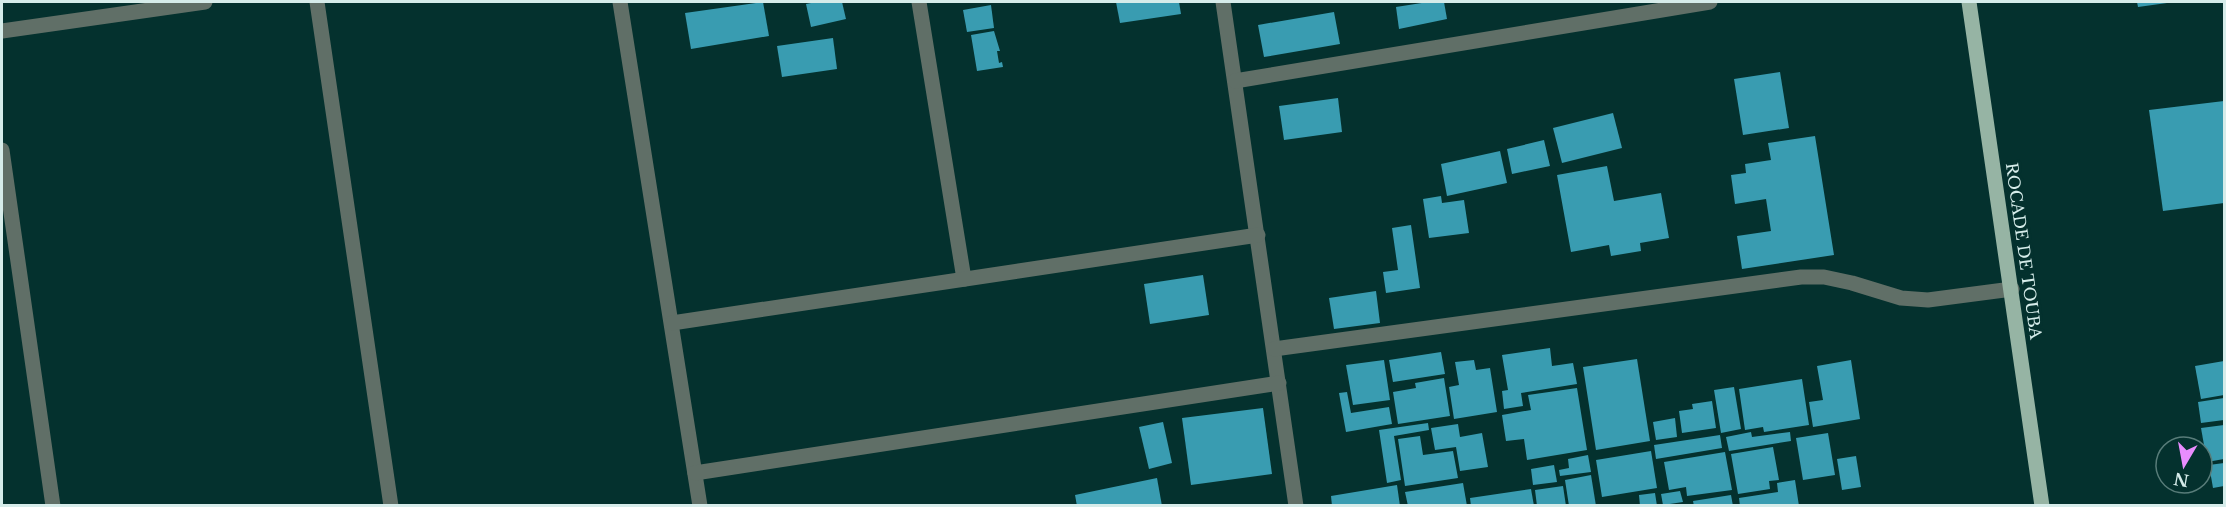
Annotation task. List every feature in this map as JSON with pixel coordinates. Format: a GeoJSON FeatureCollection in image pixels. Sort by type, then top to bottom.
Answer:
{"type":"FeatureCollection","features":[{"type":"Feature","properties":{"kind":"main road","name":"ROCADE DE TOUBA"},"geometry":{"type":"LineString","coordinates":[[1969,2],[2042,506]]}},
{"type":"Feature","properties":{"kind":"street"},"geometry":{"type":"LineString","coordinates":[[2,31],[205,2]]}},
{"type":"Feature","properties":{"kind":"street"},"geometry":{"type":"LineString","coordinates":[[317,2],[391,506]]}},
{"type":"Feature","properties":{"kind":"street"},"geometry":{"type":"LineString","coordinates":[[620,2],[700,506]]}},
{"type":"Feature","properties":{"kind":"street"},"geometry":{"type":"LineString","coordinates":[[919,2],[964,279]]}},
{"type":"Feature","properties":{"kind":"street"},"geometry":{"type":"LineString","coordinates":[[1223,2],[1296,506]]}},
{"type":"Feature","properties":{"kind":"street"},"geometry":{"type":"LineString","coordinates":[[1235,81],[1710,2]]}},
{"type":"Feature","properties":{"kind":"street"},"geometry":{"type":"LineString","coordinates":[[2,150],[53,506]]}},
{"type":"Feature","properties":{"kind":"street"},"geometry":{"type":"LineString","coordinates":[[672,323],[1258,235]]}},
{"type":"Feature","properties":{"kind":"street"},"geometry":{"type":"LineString","coordinates":[[1275,349],[1801,277],[1824,277],[1852,282],[1880,294],[1928,300],[2012,289]]}},
{"type":"Feature","properties":{"kind":"street"},"geometry":{"type":"LineString","coordinates":[[695,473],[1279,383]]}},
{"type":"Feature","properties":{"kind":"building"},"geometry":{"type":"Polygon","coordinates":[[[763,2],[769,36],[691,49],[685,13],[763,2]]]}},
{"type":"Feature","properties":{"kind":"building"},"geometry":{"type":"Polygon","coordinates":[[[842,2],[846,19],[811,27],[806,4],[842,2]]]}},
{"type":"Feature","properties":{"kind":"building"},"geometry":{"type":"Polygon","coordinates":[[[1116,2],[1179,2],[1181,14],[1120,23],[1116,2]]]}},
{"type":"Feature","properties":{"kind":"building"},"geometry":{"type":"Polygon","coordinates":[[[1444,2],[1447,19],[1399,29],[1396,7],[1444,2]]]}},
{"type":"Feature","properties":{"kind":"building"},"geometry":{"type":"Polygon","coordinates":[[[2137,2],[2167,2],[2167,3],[2138,7],[2137,2]]]}},
{"type":"Feature","properties":{"kind":"building"},"geometry":{"type":"Polygon","coordinates":[[[991,5],[994,28],[967,32],[963,10],[991,5]]]}},
{"type":"Feature","properties":{"kind":"building"},"geometry":{"type":"Polygon","coordinates":[[[1334,12],[1340,44],[1264,57],[1258,25],[1334,12]]]}},
{"type":"Feature","properties":{"kind":"building"},"geometry":{"type":"Polygon","coordinates":[[[994,31],[1000,51],[997,51],[999,63],[1002,62],[1003,67],[977,71],[971,35],[994,31]]]}},
{"type":"Feature","properties":{"kind":"building"},"geometry":{"type":"Polygon","coordinates":[[[833,38],[837,69],[782,77],[777,46],[833,38]]]}},
{"type":"Feature","properties":{"kind":"building"},"geometry":{"type":"Polygon","coordinates":[[[1780,72],[1789,128],[1743,135],[1734,79],[1780,72]]]}},
{"type":"Feature","properties":{"kind":"building"},"geometry":{"type":"Polygon","coordinates":[[[1338,98],[1342,132],[1284,140],[1279,106],[1338,98]]]}},
{"type":"Feature","properties":{"kind":"building"},"geometry":{"type":"Polygon","coordinates":[[[2224,101],[2224,203],[2163,211],[2149,110],[2224,101]]]}},
{"type":"Feature","properties":{"kind":"building"},"geometry":{"type":"Polygon","coordinates":[[[1613,113],[1622,148],[1562,163],[1553,128],[1613,113]]]}},
{"type":"Feature","properties":{"kind":"building"},"geometry":{"type":"Polygon","coordinates":[[[1815,136],[1834,255],[1742,269],[1737,236],[1771,231],[1766,199],[1735,204],[1731,175],[1746,173],[1745,164],[1771,160],[1768,143],[1815,136]]]}},
{"type":"Feature","properties":{"kind":"building"},"geometry":{"type":"Polygon","coordinates":[[[1544,140],[1550,166],[1512,174],[1507,149],[1544,140]]]}},
{"type":"Feature","properties":{"kind":"building"},"geometry":{"type":"Polygon","coordinates":[[[1500,151],[1507,183],[1447,196],[1441,164],[1500,151]]]}},
{"type":"Feature","properties":{"kind":"building"},"geometry":{"type":"Polygon","coordinates":[[[1607,166],[1614,201],[1661,193],[1669,238],[1640,243],[1641,251],[1611,256],[1609,245],[1571,252],[1557,175],[1607,166]]]}},
{"type":"Feature","properties":{"kind":"building"},"geometry":{"type":"Polygon","coordinates":[[[1441,196],[1442,203],[1464,200],[1469,233],[1429,238],[1423,199],[1441,196]]]}},
{"type":"Feature","properties":{"kind":"building"},"geometry":{"type":"Polygon","coordinates":[[[1411,225],[1420,288],[1386,293],[1383,272],[1398,270],[1392,228],[1411,225]]]}},
{"type":"Feature","properties":{"kind":"building"},"geometry":{"type":"Polygon","coordinates":[[[1203,275],[1209,315],[1150,324],[1144,284],[1203,275]]]}},
{"type":"Feature","properties":{"kind":"building"},"geometry":{"type":"Polygon","coordinates":[[[1376,291],[1380,323],[1334,329],[1329,298],[1376,291]]]}},
{"type":"Feature","properties":{"kind":"building"},"geometry":{"type":"Polygon","coordinates":[[[1550,348],[1552,366],[1573,363],[1577,384],[1521,393],[1523,406],[1504,409],[1502,391],[1508,390],[1502,355],[1550,348]]]}},
{"type":"Feature","properties":{"kind":"building"},"geometry":{"type":"Polygon","coordinates":[[[1441,352],[1445,374],[1393,382],[1389,360],[1441,352]]]}},
{"type":"Feature","properties":{"kind":"building"},"geometry":{"type":"Polygon","coordinates":[[[1637,359],[1650,441],[1596,450],[1583,367],[1637,359]]]}},
{"type":"Feature","properties":{"kind":"building"},"geometry":{"type":"Polygon","coordinates":[[[1384,360],[1390,400],[1353,405],[1346,365],[1384,360]]]}},
{"type":"Feature","properties":{"kind":"building"},"geometry":{"type":"Polygon","coordinates":[[[1474,360],[1476,370],[1490,368],[1497,412],[1454,419],[1449,387],[1459,385],[1455,362],[1474,360]]]}},
{"type":"Feature","properties":{"kind":"building"},"geometry":{"type":"Polygon","coordinates":[[[1851,360],[1860,419],[1813,427],[1809,402],[1823,400],[1817,366],[1851,360]]]}},
{"type":"Feature","properties":{"kind":"building"},"geometry":{"type":"Polygon","coordinates":[[[2224,361],[2224,395],[2201,399],[2195,366],[2224,361]]]}},
{"type":"Feature","properties":{"kind":"building"},"geometry":{"type":"Polygon","coordinates":[[[1444,378],[1450,416],[1398,424],[1393,392],[1416,388],[1415,383],[1444,378]]]}},
{"type":"Feature","properties":{"kind":"building"},"geometry":{"type":"Polygon","coordinates":[[[1802,379],[1809,425],[1764,432],[1763,427],[1745,430],[1739,389],[1802,379]]]}},
{"type":"Feature","properties":{"kind":"building"},"geometry":{"type":"Polygon","coordinates":[[[1734,387],[1741,429],[1721,433],[1714,390],[1734,387]]]}},
{"type":"Feature","properties":{"kind":"building"},"geometry":{"type":"Polygon","coordinates":[[[1577,388],[1587,450],[1527,460],[1524,439],[1506,441],[1502,415],[1531,410],[1528,395],[1577,388]]]}},
{"type":"Feature","properties":{"kind":"building"},"geometry":{"type":"Polygon","coordinates":[[[1347,392],[1351,413],[1389,407],[1392,424],[1346,432],[1339,393],[1347,392]]]}},
{"type":"Feature","properties":{"kind":"building"},"geometry":{"type":"Polygon","coordinates":[[[2224,398],[2224,420],[2201,423],[2198,402],[2224,398]]]}},
{"type":"Feature","properties":{"kind":"building"},"geometry":{"type":"Polygon","coordinates":[[[1712,401],[1716,428],[1682,433],[1679,411],[1693,409],[1692,404],[1712,401]]]}},
{"type":"Feature","properties":{"kind":"building"},"geometry":{"type":"Polygon","coordinates":[[[1263,408],[1272,474],[1191,485],[1182,418],[1263,408]]]}},
{"type":"Feature","properties":{"kind":"building"},"geometry":{"type":"Polygon","coordinates":[[[1675,418],[1677,437],[1656,440],[1653,422],[1675,418]]]}},
{"type":"Feature","properties":{"kind":"building"},"geometry":{"type":"Polygon","coordinates":[[[1163,422],[1172,463],[1149,469],[1139,427],[1163,422]]]}},
{"type":"Feature","properties":{"kind":"building"},"geometry":{"type":"Polygon","coordinates":[[[1428,423],[1429,430],[1394,436],[1401,480],[1387,483],[1379,430],[1428,423]]]}},
{"type":"Feature","properties":{"kind":"building"},"geometry":{"type":"Polygon","coordinates":[[[1458,424],[1460,437],[1482,433],[1488,467],[1460,471],[1456,447],[1435,450],[1431,428],[1458,424]]]}},
{"type":"Feature","properties":{"kind":"building"},"geometry":{"type":"Polygon","coordinates":[[[2224,425],[2224,459],[2214,461],[2214,435],[2202,435],[2201,428],[2224,425]]]}},
{"type":"Feature","properties":{"kind":"building"},"geometry":{"type":"Polygon","coordinates":[[[1751,432],[1752,437],[1790,432],[1791,441],[1729,451],[1726,437],[1751,432]]]}},
{"type":"Feature","properties":{"kind":"building"},"geometry":{"type":"Polygon","coordinates":[[[1828,433],[1835,475],[1803,480],[1796,438],[1828,433]]]}},
{"type":"Feature","properties":{"kind":"building"},"geometry":{"type":"Polygon","coordinates":[[[1720,435],[1722,448],[1656,459],[1654,445],[1720,435]]]}},
{"type":"Feature","properties":{"kind":"building"},"geometry":{"type":"Polygon","coordinates":[[[1420,436],[1423,455],[1453,451],[1458,478],[1405,486],[1398,439],[1420,436]]]}},
{"type":"Feature","properties":{"kind":"building"},"geometry":{"type":"Polygon","coordinates":[[[1773,447],[1779,480],[1769,481],[1770,489],[1738,494],[1731,454],[1773,447]]]}},
{"type":"Feature","properties":{"kind":"building"},"geometry":{"type":"Polygon","coordinates":[[[1651,451],[1657,488],[1602,497],[1596,460],[1651,451]]]}},
{"type":"Feature","properties":{"kind":"building"},"geometry":{"type":"Polygon","coordinates":[[[1725,452],[1732,490],[1687,496],[1686,487],[1669,490],[1664,462],[1725,452]]]}},
{"type":"Feature","properties":{"kind":"building"},"geometry":{"type":"Polygon","coordinates":[[[1588,455],[1591,472],[1560,476],[1559,470],[1569,468],[1568,459],[1588,455]]]}},
{"type":"Feature","properties":{"kind":"building"},"geometry":{"type":"Polygon","coordinates":[[[1856,456],[1861,487],[1842,490],[1837,459],[1856,456]]]}},
{"type":"Feature","properties":{"kind":"building"},"geometry":{"type":"Polygon","coordinates":[[[2224,463],[2224,486],[2214,488],[2214,464],[2224,463]]]}},
{"type":"Feature","properties":{"kind":"building"},"geometry":{"type":"Polygon","coordinates":[[[1554,465],[1557,482],[1533,485],[1531,469],[1554,465]]]}},
{"type":"Feature","properties":{"kind":"building"},"geometry":{"type":"Polygon","coordinates":[[[1591,475],[1596,506],[1569,506],[1565,480],[1591,475]]]}},
{"type":"Feature","properties":{"kind":"building"},"geometry":{"type":"Polygon","coordinates":[[[1157,478],[1162,506],[1077,506],[1075,495],[1157,478]]]}},
{"type":"Feature","properties":{"kind":"building"},"geometry":{"type":"Polygon","coordinates":[[[1795,480],[1799,506],[1740,506],[1739,498],[1778,492],[1777,483],[1795,480]]]}},
{"type":"Feature","properties":{"kind":"building"},"geometry":{"type":"Polygon","coordinates":[[[1463,483],[1467,506],[1408,506],[1405,492],[1463,483]]]}},
{"type":"Feature","properties":{"kind":"building"},"geometry":{"type":"Polygon","coordinates":[[[1397,485],[1400,506],[1332,506],[1331,496],[1397,485]]]}},
{"type":"Feature","properties":{"kind":"building"},"geometry":{"type":"Polygon","coordinates":[[[1563,486],[1566,506],[1537,506],[1535,490],[1563,486]]]}},
{"type":"Feature","properties":{"kind":"building"},"geometry":{"type":"Polygon","coordinates":[[[1531,489],[1534,506],[1471,506],[1470,498],[1531,489]]]}},
{"type":"Feature","properties":{"kind":"building"},"geometry":{"type":"Polygon","coordinates":[[[1680,491],[1683,502],[1663,505],[1661,494],[1680,491]]]}},
{"type":"Feature","properties":{"kind":"building"},"geometry":{"type":"Polygon","coordinates":[[[1655,493],[1657,506],[1640,506],[1639,495],[1655,493]]]}},
{"type":"Feature","properties":{"kind":"building"},"geometry":{"type":"Polygon","coordinates":[[[1731,495],[1733,506],[1694,506],[1693,501],[1731,495]]]}}]}
